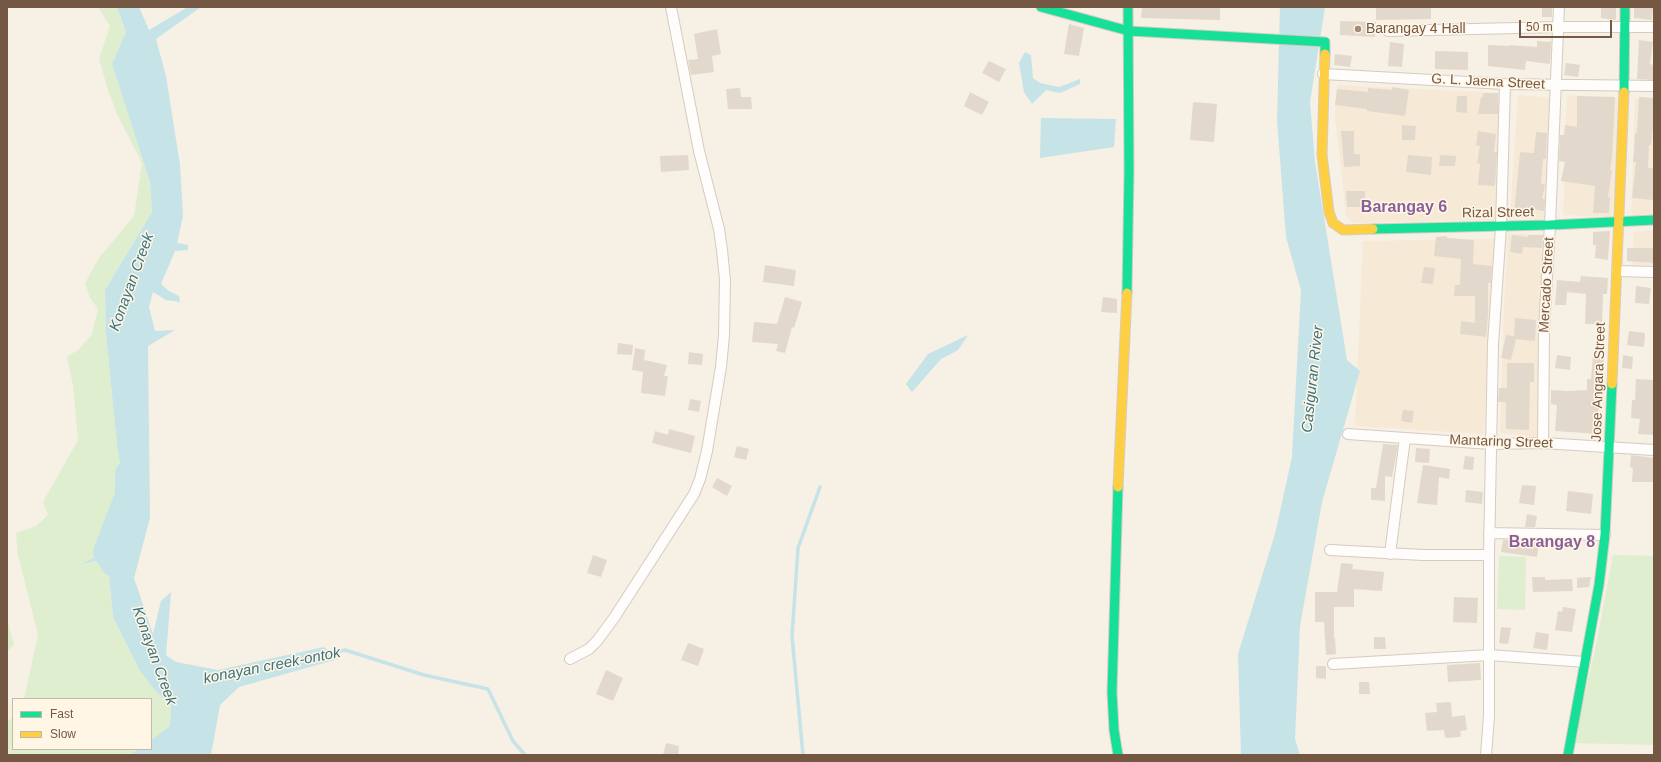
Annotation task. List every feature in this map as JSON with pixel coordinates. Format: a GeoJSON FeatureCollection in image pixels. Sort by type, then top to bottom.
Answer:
{"type":"FeatureCollection","features":[{"type":"Feature","properties":{"kind":"street"},"geometry":{"type":"LineString","coordinates":[[570,659],[589,649],[605,631],[694,494],[700,479],[707,451],[721,367],[724,335],[725,280],[722,250],[719,229],[699,151],[671,7]]}},
{"type":"Feature","properties":{"kind":"street"},"geometry":{"type":"LineString","coordinates":[[1041,7],[1129,31],[1321,41],[1325,43],[1323,74]]}},
{"type":"Feature","properties":{"kind":"street"},"geometry":{"type":"LineString","coordinates":[[1118,755],[1114,730],[1112,692],[1116,523],[1127,287],[1128,7]]}},
{"type":"Feature","properties":{"kind":"street","name":"Mercado Street"},"geometry":{"type":"LineString","coordinates":[[1543,443],[1544,330],[1557,85],[1559,7]]}},
{"type":"Feature","properties":{"kind":"street","name":"Jose Angara Street"},"geometry":{"type":"LineString","coordinates":[[1568,755],[1599,584],[1605,535],[1619,221],[1624,86],[1625,7]]}},
{"type":"Feature","properties":{"kind":"street"},"geometry":{"type":"LineString","coordinates":[[1388,31],[1558,27],[1654,27]]}},
{"type":"Feature","properties":{"kind":"street","name":"G. L. Jaena Street"},"geometry":{"type":"LineString","coordinates":[[1323,74],[1505,84],[1654,86]]}},
{"type":"Feature","properties":{"kind":"street","name":"Rizal Street"},"geometry":{"type":"LineString","coordinates":[[1323,74],[1322,155],[1329,212],[1333,223],[1337,227],[1350,230],[1501,227],[1654,220]]}},
{"type":"Feature","properties":{"kind":"street"},"geometry":{"type":"LineString","coordinates":[[1486,755],[1489,716],[1489,555],[1493,344],[1501,227],[1505,84]]}},
{"type":"Feature","properties":{"kind":"street"},"geometry":{"type":"LineString","coordinates":[[1617,272],[1654,272]]}},
{"type":"Feature","properties":{"kind":"street","name":"Mantaring Street"},"geometry":{"type":"LineString","coordinates":[[1348,434],[1492,444],[1543,443],[1654,450]]}},
{"type":"Feature","properties":{"kind":"street"},"geometry":{"type":"LineString","coordinates":[[1390,554],[1405,438]]}},
{"type":"Feature","properties":{"kind":"street"},"geometry":{"type":"LineString","coordinates":[[1490,533],[1605,535]]}},
{"type":"Feature","properties":{"kind":"street"},"geometry":{"type":"LineString","coordinates":[[1330,550],[1390,554],[1489,555]]}},
{"type":"Feature","properties":{"kind":"street"},"geometry":{"type":"LineString","coordinates":[[1333,664],[1489,655],[1585,662]]}},
{"type":"Feature","properties":{"kind":"shaded area"},"geometry":{"type":"Polygon","coordinates":[[[1337,85],[1499,93],[1496,220],[1353,223],[1346,215],[1335,116],[1337,85]]]}},
{"type":"Feature","properties":{"kind":"shaded area"},"geometry":{"type":"Polygon","coordinates":[[[1518,95],[1554,98],[1546,219],[1510,217],[1518,95]]]}},
{"type":"Feature","properties":{"kind":"shaded area"},"geometry":{"type":"Polygon","coordinates":[[[1567,95],[1620,100],[1612,217],[1563,215],[1567,95]]]}},
{"type":"Feature","properties":{"kind":"shaded area"},"geometry":{"type":"Polygon","coordinates":[[[1635,99],[1654,100],[1654,216],[1631,218],[1635,99]]]}},
{"type":"Feature","properties":{"kind":"shaded area"},"geometry":{"type":"Polygon","coordinates":[[[1654,230],[1654,265],[1632,266],[1634,232],[1654,230]]]}},
{"type":"Feature","properties":{"kind":"shaded area"},"geometry":{"type":"Polygon","coordinates":[[[1508,233],[1546,235],[1537,437],[1500,433],[1508,233]]]}},
{"type":"Feature","properties":{"kind":"shaded area"},"geometry":{"type":"Polygon","coordinates":[[[1495,239],[1484,434],[1355,426],[1363,241],[1495,239]]]}},
{"type":"Feature","properties":{"kind":"green space"},"geometry":{"type":"Polygon","coordinates":[[[98,7],[117,7],[126,32],[112,64],[150,182],[152,212],[105,290],[106,334],[117,445],[123,482],[123,518],[96,558],[83,563],[101,560],[109,577],[113,617],[154,689],[171,706],[170,726],[152,739],[152,698],[24,698],[38,635],[18,555],[16,533],[36,526],[48,515],[43,502],[78,440],[73,385],[67,357],[79,349],[92,334],[98,309],[90,298],[85,283],[99,258],[134,216],[142,163],[117,114],[99,59],[110,26],[98,7]]]}},
{"type":"Feature","properties":{"kind":"green space"},"geometry":{"type":"Polygon","coordinates":[[[1613,555],[1654,556],[1654,745],[1574,743],[1596,645],[1613,555]]]}},
{"type":"Feature","properties":{"kind":"green space"},"geometry":{"type":"Polygon","coordinates":[[[1499,556],[1526,557],[1525,610],[1497,609],[1499,556]]]}},
{"type":"Feature","properties":{"kind":"green space"},"geometry":{"type":"Polygon","coordinates":[[[7,619],[14,645],[7,651],[7,619]]]}},
{"type":"Feature","properties":{"kind":"green space"},"geometry":{"type":"Polygon","coordinates":[[[12,718],[12,750],[137,750],[130,755],[7,755],[7,722],[12,718]]]}},
{"type":"Feature","properties":{"kind":"water"},"geometry":{"type":"Polygon","coordinates":[[[117,7],[139,7],[149,30],[188,7],[201,7],[156,39],[166,76],[180,165],[183,216],[177,243],[188,245],[188,250],[175,251],[161,284],[169,291],[179,296],[180,302],[166,300],[153,292],[149,307],[155,331],[175,330],[148,346],[150,518],[134,578],[153,634],[161,601],[171,592],[166,655],[176,662],[218,670],[324,647],[338,659],[239,687],[220,705],[211,755],[130,755],[137,750],[152,750],[152,739],[170,726],[171,706],[154,689],[139,669],[113,617],[109,577],[101,560],[81,564],[96,557],[123,518],[123,482],[117,445],[106,334],[105,290],[152,212],[150,182],[112,64],[126,32],[117,7]]]}},
{"type":"Feature","properties":{"kind":"water","name":"Casiguran River"},"geometry":{"type":"Polygon","coordinates":[[[1280,7],[1325,7],[1310,102],[1315,162],[1347,360],[1360,371],[1322,502],[1300,626],[1295,739],[1300,755],[1241,755],[1238,654],[1275,534],[1292,457],[1301,290],[1286,237],[1277,121],[1280,7]]]}},
{"type":"Feature","properties":{"kind":"water"},"geometry":{"type":"Polygon","coordinates":[[[1025,52],[1031,55],[1033,78],[1040,83],[1059,87],[1080,79],[1080,84],[1060,93],[1046,90],[1032,104],[1024,92],[1019,63],[1025,52]]]}},
{"type":"Feature","properties":{"kind":"water"},"geometry":{"type":"Polygon","coordinates":[[[1041,118],[1116,119],[1114,147],[1040,158],[1041,118]]]}},
{"type":"Feature","properties":{"kind":"water"},"geometry":{"type":"Polygon","coordinates":[[[968,335],[958,350],[941,359],[912,392],[906,384],[928,354],[968,335]]]}},
{"type":"Feature","properties":{"kind":"building"},"geometry":{"type":"Polygon","coordinates":[[[1142,7],[1220,7],[1220,20],[1141,18],[1142,7]]]}},
{"type":"Feature","properties":{"kind":"building"},"geometry":{"type":"Polygon","coordinates":[[[1376,7],[1431,7],[1431,19],[1376,20],[1376,7]]]}},
{"type":"Feature","properties":{"kind":"building"},"geometry":{"type":"Polygon","coordinates":[[[1542,7],[1552,7],[1552,17],[1542,17],[1542,7]]]}},
{"type":"Feature","properties":{"kind":"building"},"geometry":{"type":"Polygon","coordinates":[[[1601,7],[1616,7],[1616,20],[1601,18],[1601,7]]]}},
{"type":"Feature","properties":{"kind":"building"},"geometry":{"type":"Polygon","coordinates":[[[1634,7],[1653,7],[1652,20],[1634,18],[1634,7]]]}},
{"type":"Feature","properties":{"kind":"building","name":"Barangay 4 Hall"},"geometry":{"type":"Polygon","coordinates":[[[1340,21],[1376,22],[1375,37],[1340,35],[1340,21]]]}},
{"type":"Feature","properties":{"kind":"building"},"geometry":{"type":"Polygon","coordinates":[[[1069,24],[1084,28],[1079,56],[1064,54],[1069,24]]]}},
{"type":"Feature","properties":{"kind":"building"},"geometry":{"type":"Polygon","coordinates":[[[717,29],[721,54],[712,56],[714,72],[691,75],[688,60],[698,59],[694,34],[717,29]]]}},
{"type":"Feature","properties":{"kind":"building"},"geometry":{"type":"Polygon","coordinates":[[[1639,40],[1653,42],[1650,64],[1654,65],[1654,80],[1637,79],[1639,40]]]}},
{"type":"Feature","properties":{"kind":"building"},"geometry":{"type":"Polygon","coordinates":[[[1537,41],[1551,42],[1550,64],[1526,61],[1525,70],[1488,66],[1488,45],[1537,47],[1537,41]]]}},
{"type":"Feature","properties":{"kind":"building"},"geometry":{"type":"Polygon","coordinates":[[[1390,42],[1404,44],[1402,67],[1388,66],[1390,42]]]}},
{"type":"Feature","properties":{"kind":"building"},"geometry":{"type":"Polygon","coordinates":[[[1435,51],[1468,52],[1468,70],[1435,69],[1435,51]]]}},
{"type":"Feature","properties":{"kind":"building"},"geometry":{"type":"Polygon","coordinates":[[[1335,54],[1352,56],[1350,67],[1334,65],[1335,54]]]}},
{"type":"Feature","properties":{"kind":"building"},"geometry":{"type":"Polygon","coordinates":[[[989,61],[1006,69],[999,82],[982,73],[989,61]]]}},
{"type":"Feature","properties":{"kind":"building"},"geometry":{"type":"Polygon","coordinates":[[[1566,63],[1580,65],[1578,77],[1564,75],[1566,63]]]}},
{"type":"Feature","properties":{"kind":"building"},"geometry":{"type":"Polygon","coordinates":[[[1393,87],[1409,90],[1405,116],[1335,105],[1337,89],[1368,92],[1368,88],[1392,90],[1393,87]]]}},
{"type":"Feature","properties":{"kind":"building"},"geometry":{"type":"Polygon","coordinates":[[[740,88],[741,97],[751,97],[752,109],[728,109],[726,89],[740,88]]]}},
{"type":"Feature","properties":{"kind":"building"},"geometry":{"type":"Polygon","coordinates":[[[970,92],[989,102],[982,115],[964,106],[970,92]]]}},
{"type":"Feature","properties":{"kind":"building"},"geometry":{"type":"Polygon","coordinates":[[[1483,93],[1498,93],[1498,114],[1478,114],[1483,93]]]}},
{"type":"Feature","properties":{"kind":"building"},"geometry":{"type":"Polygon","coordinates":[[[1457,96],[1467,96],[1467,113],[1456,112],[1457,96]]]}},
{"type":"Feature","properties":{"kind":"building"},"geometry":{"type":"Polygon","coordinates":[[[1577,96],[1615,97],[1610,170],[1612,170],[1608,197],[1610,197],[1609,213],[1593,213],[1595,186],[1561,181],[1565,162],[1559,161],[1560,135],[1564,135],[1565,125],[1577,127],[1577,96]]]}},
{"type":"Feature","properties":{"kind":"building"},"geometry":{"type":"Polygon","coordinates":[[[1639,97],[1654,98],[1654,117],[1651,145],[1649,145],[1648,168],[1653,168],[1653,200],[1632,198],[1636,162],[1633,162],[1635,133],[1637,133],[1639,97]]]}},
{"type":"Feature","properties":{"kind":"building"},"geometry":{"type":"Polygon","coordinates":[[[1193,102],[1217,104],[1214,142],[1190,140],[1193,102]]]}},
{"type":"Feature","properties":{"kind":"building"},"geometry":{"type":"Polygon","coordinates":[[[1402,125],[1416,126],[1415,140],[1402,140],[1402,125]]]}},
{"type":"Feature","properties":{"kind":"building"},"geometry":{"type":"Polygon","coordinates":[[[1341,131],[1354,131],[1354,154],[1360,154],[1360,166],[1344,167],[1341,131]]]}},
{"type":"Feature","properties":{"kind":"building"},"geometry":{"type":"Polygon","coordinates":[[[1478,131],[1496,134],[1494,152],[1497,152],[1495,186],[1478,185],[1480,164],[1477,163],[1480,146],[1476,145],[1478,131]]]}},
{"type":"Feature","properties":{"kind":"building"},"geometry":{"type":"Polygon","coordinates":[[[1536,132],[1547,133],[1546,159],[1543,159],[1541,184],[1545,184],[1542,199],[1545,199],[1544,211],[1526,208],[1526,214],[1514,213],[1520,152],[1534,153],[1536,132]]]}},
{"type":"Feature","properties":{"kind":"building"},"geometry":{"type":"Polygon","coordinates":[[[688,155],[689,170],[661,172],[660,156],[688,155]]]}},
{"type":"Feature","properties":{"kind":"building"},"geometry":{"type":"Polygon","coordinates":[[[1408,155],[1432,157],[1431,175],[1406,172],[1408,155]]]}},
{"type":"Feature","properties":{"kind":"building"},"geometry":{"type":"Polygon","coordinates":[[[1440,155],[1456,156],[1455,166],[1439,166],[1440,155]]]}},
{"type":"Feature","properties":{"kind":"building"},"geometry":{"type":"Polygon","coordinates":[[[1346,191],[1365,191],[1365,207],[1347,207],[1346,191]]]}},
{"type":"Feature","properties":{"kind":"building"},"geometry":{"type":"Polygon","coordinates":[[[1610,231],[1608,260],[1595,258],[1596,245],[1593,245],[1593,232],[1610,231]]]}},
{"type":"Feature","properties":{"kind":"building"},"geometry":{"type":"Polygon","coordinates":[[[1512,235],[1528,237],[1528,235],[1543,235],[1542,248],[1523,247],[1522,254],[1510,252],[1512,235]]]}},
{"type":"Feature","properties":{"kind":"building"},"geometry":{"type":"Polygon","coordinates":[[[1447,236],[1447,238],[1474,240],[1473,264],[1492,266],[1491,283],[1488,283],[1486,337],[1460,334],[1461,321],[1475,323],[1475,296],[1454,296],[1455,285],[1460,285],[1461,259],[1434,256],[1436,237],[1447,236]]]}},
{"type":"Feature","properties":{"kind":"building"},"geometry":{"type":"Polygon","coordinates":[[[1627,248],[1654,248],[1654,263],[1627,261],[1627,248]]]}},
{"type":"Feature","properties":{"kind":"building"},"geometry":{"type":"Polygon","coordinates":[[[765,265],[796,270],[794,286],[763,282],[765,265]]]}},
{"type":"Feature","properties":{"kind":"building"},"geometry":{"type":"Polygon","coordinates":[[[1424,267],[1435,268],[1433,284],[1421,283],[1424,267]]]}},
{"type":"Feature","properties":{"kind":"building"},"geometry":{"type":"Polygon","coordinates":[[[1581,276],[1608,278],[1607,294],[1603,294],[1602,324],[1585,324],[1586,294],[1567,292],[1566,305],[1555,305],[1557,280],[1580,282],[1581,276]]]}},
{"type":"Feature","properties":{"kind":"building"},"geometry":{"type":"Polygon","coordinates":[[[1636,286],[1651,288],[1649,304],[1635,303],[1636,286]]]}},
{"type":"Feature","properties":{"kind":"building"},"geometry":{"type":"Polygon","coordinates":[[[785,297],[802,302],[794,328],[792,327],[785,353],[776,351],[778,344],[752,342],[754,322],[777,324],[785,297]]]}},
{"type":"Feature","properties":{"kind":"building"},"geometry":{"type":"Polygon","coordinates":[[[1103,297],[1117,299],[1117,313],[1101,312],[1103,297]]]}},
{"type":"Feature","properties":{"kind":"building"},"geometry":{"type":"Polygon","coordinates":[[[1515,318],[1536,320],[1535,341],[1516,339],[1511,360],[1501,358],[1506,335],[1514,336],[1515,318]]]}},
{"type":"Feature","properties":{"kind":"building"},"geometry":{"type":"Polygon","coordinates":[[[1629,331],[1645,333],[1644,347],[1627,345],[1629,331]]]}},
{"type":"Feature","properties":{"kind":"building"},"geometry":{"type":"Polygon","coordinates":[[[618,343],[633,345],[632,355],[617,354],[618,343]]]}},
{"type":"Feature","properties":{"kind":"building"},"geometry":{"type":"Polygon","coordinates":[[[635,348],[645,350],[644,360],[667,365],[664,376],[668,376],[665,396],[641,393],[643,372],[632,370],[635,348]]]}},
{"type":"Feature","properties":{"kind":"building"},"geometry":{"type":"Polygon","coordinates":[[[689,352],[703,354],[702,365],[688,364],[689,352]]]}},
{"type":"Feature","properties":{"kind":"building"},"geometry":{"type":"Polygon","coordinates":[[[1557,355],[1571,357],[1570,370],[1555,368],[1557,355]]]}},
{"type":"Feature","properties":{"kind":"building"},"geometry":{"type":"Polygon","coordinates":[[[1623,355],[1633,357],[1632,369],[1622,368],[1623,355]]]}},
{"type":"Feature","properties":{"kind":"building"},"geometry":{"type":"Polygon","coordinates":[[[1593,356],[1604,357],[1602,391],[1600,391],[1598,418],[1600,418],[1600,434],[1555,431],[1557,405],[1551,404],[1551,390],[1587,390],[1587,379],[1591,379],[1593,356]]]}},
{"type":"Feature","properties":{"kind":"building"},"geometry":{"type":"Polygon","coordinates":[[[1507,363],[1534,363],[1534,382],[1530,382],[1529,430],[1506,429],[1506,402],[1498,402],[1499,388],[1507,388],[1507,363]]]}},
{"type":"Feature","properties":{"kind":"building"},"geometry":{"type":"Polygon","coordinates":[[[1636,379],[1654,380],[1654,435],[1638,434],[1640,419],[1631,418],[1632,400],[1635,400],[1636,379]]]}},
{"type":"Feature","properties":{"kind":"building"},"geometry":{"type":"Polygon","coordinates":[[[690,399],[701,401],[699,412],[688,410],[690,399]]]}},
{"type":"Feature","properties":{"kind":"building"},"geometry":{"type":"Polygon","coordinates":[[[1403,410],[1414,411],[1412,423],[1401,421],[1403,410]]]}},
{"type":"Feature","properties":{"kind":"building"},"geometry":{"type":"Polygon","coordinates":[[[669,429],[695,436],[691,453],[652,443],[655,431],[668,435],[669,429]]]}},
{"type":"Feature","properties":{"kind":"building"},"geometry":{"type":"Polygon","coordinates":[[[1383,444],[1398,445],[1392,477],[1385,476],[1385,501],[1371,500],[1371,488],[1376,488],[1383,444]]]}},
{"type":"Feature","properties":{"kind":"building"},"geometry":{"type":"Polygon","coordinates":[[[737,446],[749,449],[746,460],[734,457],[737,446]]]}},
{"type":"Feature","properties":{"kind":"building"},"geometry":{"type":"Polygon","coordinates":[[[1416,448],[1430,449],[1429,463],[1415,462],[1416,448]]]}},
{"type":"Feature","properties":{"kind":"building"},"geometry":{"type":"Polygon","coordinates":[[[1631,455],[1654,458],[1654,482],[1632,482],[1633,468],[1630,467],[1631,455]]]}},
{"type":"Feature","properties":{"kind":"building"},"geometry":{"type":"Polygon","coordinates":[[[1465,456],[1474,457],[1473,470],[1463,469],[1465,456]]]}},
{"type":"Feature","properties":{"kind":"building"},"geometry":{"type":"Polygon","coordinates":[[[1423,465],[1450,469],[1449,479],[1439,477],[1437,505],[1417,503],[1423,465]]]}},
{"type":"Feature","properties":{"kind":"building"},"geometry":{"type":"Polygon","coordinates":[[[717,478],[732,486],[727,496],[712,487],[717,478]]]}},
{"type":"Feature","properties":{"kind":"building"},"geometry":{"type":"Polygon","coordinates":[[[1522,485],[1536,486],[1534,505],[1519,503],[1522,485]]]}},
{"type":"Feature","properties":{"kind":"building"},"geometry":{"type":"Polygon","coordinates":[[[1466,490],[1483,492],[1482,504],[1465,502],[1466,490]]]}},
{"type":"Feature","properties":{"kind":"building"},"geometry":{"type":"Polygon","coordinates":[[[1568,491],[1593,494],[1591,514],[1566,511],[1568,491]]]}},
{"type":"Feature","properties":{"kind":"building"},"geometry":{"type":"Polygon","coordinates":[[[1527,514],[1537,516],[1535,527],[1525,527],[1527,514]]]}},
{"type":"Feature","properties":{"kind":"building"},"geometry":{"type":"Polygon","coordinates":[[[1503,540],[1533,540],[1539,542],[1537,557],[1501,552],[1503,540]]]}},
{"type":"Feature","properties":{"kind":"building"},"geometry":{"type":"Polygon","coordinates":[[[593,555],[607,560],[601,577],[587,573],[593,555]]]}},
{"type":"Feature","properties":{"kind":"building"},"geometry":{"type":"Polygon","coordinates":[[[1341,563],[1353,564],[1352,569],[1384,572],[1382,591],[1354,589],[1354,607],[1334,607],[1334,638],[1336,654],[1326,655],[1324,622],[1315,622],[1315,592],[1337,592],[1341,563]]]}},
{"type":"Feature","properties":{"kind":"building"},"geometry":{"type":"Polygon","coordinates":[[[1532,577],[1545,577],[1545,580],[1572,579],[1573,591],[1533,592],[1532,577]]]}},
{"type":"Feature","properties":{"kind":"building"},"geometry":{"type":"Polygon","coordinates":[[[1591,577],[1589,587],[1577,588],[1577,578],[1591,577]]]}},
{"type":"Feature","properties":{"kind":"building"},"geometry":{"type":"Polygon","coordinates":[[[1454,597],[1478,598],[1477,623],[1453,622],[1454,597]]]}},
{"type":"Feature","properties":{"kind":"building"},"geometry":{"type":"Polygon","coordinates":[[[1563,607],[1576,609],[1572,632],[1555,630],[1558,611],[1562,612],[1563,607]]]}},
{"type":"Feature","properties":{"kind":"building"},"geometry":{"type":"Polygon","coordinates":[[[1501,627],[1511,628],[1508,644],[1499,643],[1501,627]]]}},
{"type":"Feature","properties":{"kind":"building"},"geometry":{"type":"Polygon","coordinates":[[[1536,632],[1549,634],[1547,650],[1533,648],[1536,632]]]}},
{"type":"Feature","properties":{"kind":"building"},"geometry":{"type":"Polygon","coordinates":[[[1374,637],[1385,637],[1386,649],[1374,649],[1374,637]]]}},
{"type":"Feature","properties":{"kind":"building"},"geometry":{"type":"Polygon","coordinates":[[[688,643],[704,649],[698,666],[681,660],[688,643]]]}},
{"type":"Feature","properties":{"kind":"building"},"geometry":{"type":"Polygon","coordinates":[[[1480,663],[1481,680],[1448,682],[1447,665],[1480,663]]]}},
{"type":"Feature","properties":{"kind":"building"},"geometry":{"type":"Polygon","coordinates":[[[1316,666],[1326,666],[1326,679],[1316,678],[1316,666]]]}},
{"type":"Feature","properties":{"kind":"building"},"geometry":{"type":"Polygon","coordinates":[[[606,670],[623,678],[613,701],[596,694],[606,670]]]}},
{"type":"Feature","properties":{"kind":"building"},"geometry":{"type":"Polygon","coordinates":[[[1359,682],[1369,682],[1370,694],[1359,694],[1359,682]]]}},
{"type":"Feature","properties":{"kind":"building"},"geometry":{"type":"Polygon","coordinates":[[[1451,702],[1452,717],[1465,715],[1467,730],[1460,731],[1461,737],[1445,738],[1444,730],[1427,731],[1425,713],[1437,712],[1436,703],[1451,702]]]}},
{"type":"Feature","properties":{"kind":"building"},"geometry":{"type":"Polygon","coordinates":[[[666,743],[679,746],[678,755],[663,755],[666,743]]]}},
{"type":"Feature","properties":{"kind":"waterway","name":"Konayan Creek"},"geometry":{"type":"LineString","coordinates":[[112,565],[104,552],[126,495],[126,473]]}},
{"type":"Feature","properties":{"kind":"waterway","name":"konayan creek-ontok"},"geometry":{"type":"LineString","coordinates":[[803,755],[792,636],[798,548],[820,487]]}},
{"type":"Feature","properties":{"kind":"waterway","name":"konayan creek-ontok"},"geometry":{"type":"LineString","coordinates":[[327,654],[345,650],[424,675],[488,689],[513,741],[525,755]]}},
{"type":"Feature","properties":{"kind":"traffic: fast"},"geometry":{"type":"LineString","coordinates":[[1041,7],[1129,31],[1325,42],[1325,54]]}},
{"type":"Feature","properties":{"kind":"traffic: fast"},"geometry":{"type":"LineString","coordinates":[[1127,293],[1129,171],[1128,7]]}},
{"type":"Feature","properties":{"kind":"traffic: fast"},"geometry":{"type":"LineString","coordinates":[[1624,92],[1625,7]]}},
{"type":"Feature","properties":{"kind":"traffic: fast"},"geometry":{"type":"LineString","coordinates":[[1373,229],[1550,225],[1654,220]]}},
{"type":"Feature","properties":{"kind":"traffic: fast"},"geometry":{"type":"LineString","coordinates":[[1568,755],[1599,585],[1605,535],[1612,384]]}},
{"type":"Feature","properties":{"kind":"traffic: fast"},"geometry":{"type":"LineString","coordinates":[[1118,487],[1112,692],[1114,730],[1118,755]]}},
{"type":"Feature","properties":{"kind":"traffic: slow"},"geometry":{"type":"LineString","coordinates":[[1325,54],[1322,155],[1329,212],[1333,223],[1343,230],[1373,229]]}},
{"type":"Feature","properties":{"kind":"traffic: slow"},"geometry":{"type":"LineString","coordinates":[[1612,384],[1624,92]]}},
{"type":"Feature","properties":{"kind":"traffic: slow"},"geometry":{"type":"LineString","coordinates":[[1118,487],[1127,293]]}},
{"type":"Feature","properties":{"kind":"place","name":"Barangay 4 Hall"},"geometry":{"type":"Point","coordinates":[1358,29]}},
{"type":"Feature","properties":{"kind":"district","name":"Barangay 6"},"geometry":{"type":"Point","coordinates":[1404,208]}},
{"type":"Feature","properties":{"kind":"district","name":"Barangay 8"},"geometry":{"type":"Point","coordinates":[1552,543]}}]}
